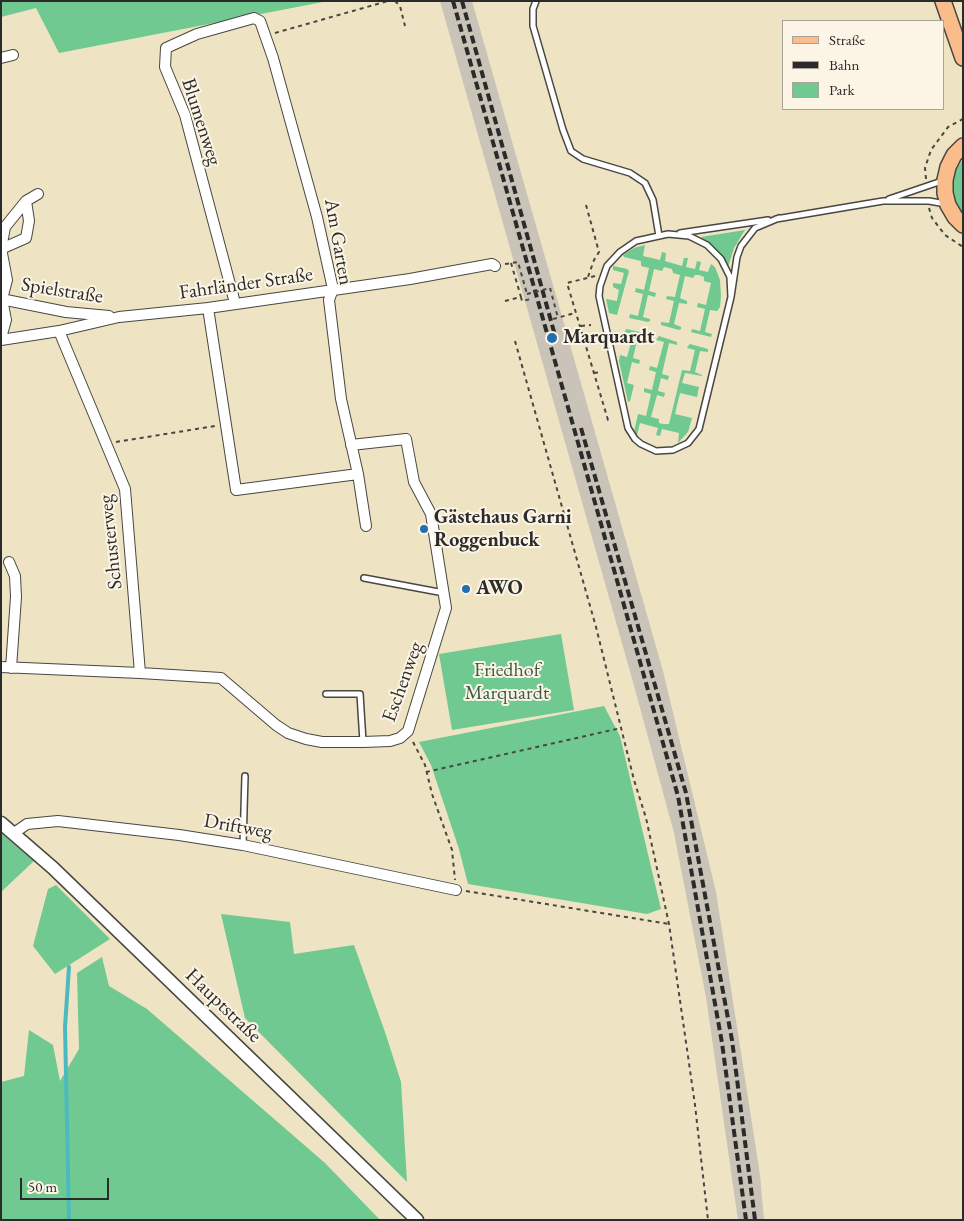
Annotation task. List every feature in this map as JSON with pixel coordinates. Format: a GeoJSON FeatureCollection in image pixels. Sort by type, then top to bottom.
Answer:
{"type":"FeatureCollection","features":[{"type":"Feature","properties":{"kind":"main road"},"geometry":{"type":"LineString","coordinates":[[943,1],[963,58]]}},
{"type":"Feature","properties":{"kind":"main road"},"geometry":{"type":"LineString","coordinates":[[963,146],[954,155],[948,167],[945,180],[945,193],[948,205],[955,217],[963,225]]}},
{"type":"Feature","properties":{"kind":"street","name":"Blumenweg"},"geometry":{"type":"LineString","coordinates":[[234,303],[185,115],[165,67],[166,48],[216,28],[254,18],[260,22]]}},
{"type":"Feature","properties":{"kind":"street","name":"Am Garten"},"geometry":{"type":"LineString","coordinates":[[260,22],[273,58],[318,218],[333,289],[329,300],[341,399],[358,474],[366,526]]}},
{"type":"Feature","properties":{"kind":"street"},"geometry":{"type":"LineString","coordinates":[[1,58],[13,55]]}},
{"type":"Feature","properties":{"kind":"street","name":"Fahrländer Straße"},"geometry":{"type":"LineString","coordinates":[[38,194],[26,201],[5,227],[1,248],[6,280],[2,299],[4,320],[1,339],[59,331],[118,317],[208,308],[492,264],[495,266]]}},
{"type":"Feature","properties":{"kind":"street"},"geometry":{"type":"LineString","coordinates":[[1,248],[26,238],[29,221],[26,201]]}},
{"type":"Feature","properties":{"kind":"street","name":"Spielstraße"},"geometry":{"type":"LineString","coordinates":[[2,299],[66,312],[118,317]]}},
{"type":"Feature","properties":{"kind":"street"},"geometry":{"type":"LineString","coordinates":[[208,308],[236,490],[358,474]]}},
{"type":"Feature","properties":{"kind":"street","name":"Schusterweg"},"geometry":{"type":"LineString","coordinates":[[59,331],[125,489],[140,672]]}},
{"type":"Feature","properties":{"kind":"street","name":"Eschenweg"},"geometry":{"type":"LineString","coordinates":[[9,562],[15,576],[16,597],[6,668],[140,672],[221,678],[288,733],[322,742],[390,741],[400,738],[408,731],[446,608],[431,514],[414,482],[406,439],[351,445]]}},
{"type":"Feature","properties":{"kind":"street","name":"Driftweg"},"geometry":{"type":"LineString","coordinates":[[14,833],[28,824],[58,821],[179,835],[243,845],[456,890]]}},
{"type":"Feature","properties":{"kind":"street","name":"Hauptstraße"},"geometry":{"type":"LineString","coordinates":[[1,823],[53,868],[417,1220]]}},
{"type":"Feature","properties":{"kind":"lane"},"geometry":{"type":"LineString","coordinates":[[536,1],[533,9],[533,26],[563,130],[571,151],[583,159],[630,173],[645,183],[653,200],[659,236]]}},
{"type":"Feature","properties":{"kind":"lane"},"geometry":{"type":"LineString","coordinates":[[884,201],[945,180]]}},
{"type":"Feature","properties":{"kind":"lane"},"geometry":{"type":"LineString","coordinates":[[779,218],[755,228],[741,246],[737,257],[731,297],[699,429],[681,447],[664,451],[641,444],[635,439],[628,428],[599,296],[600,286],[607,266],[620,252],[636,242],[659,236],[884,201],[929,201],[948,205]]}},
{"type":"Feature","properties":{"kind":"lane"},"geometry":{"type":"LineString","coordinates":[[659,236],[675,234],[688,236],[701,241],[712,249],[721,259],[727,271],[731,284],[731,297]]}},
{"type":"Feature","properties":{"kind":"lane"},"geometry":{"type":"LineString","coordinates":[[364,578],[444,593]]}},
{"type":"Feature","properties":{"kind":"lane"},"geometry":{"type":"LineString","coordinates":[[326,694],[360,694],[363,742]]}},
{"type":"Feature","properties":{"kind":"lane"},"geometry":{"type":"LineString","coordinates":[[243,845],[245,776]]}},
{"type":"Feature","properties":{"kind":"path"},"geometry":{"type":"LineString","coordinates":[[266,36],[388,1]]}},
{"type":"Feature","properties":{"kind":"path"},"geometry":{"type":"LineString","coordinates":[[394,1],[400,6],[405,26]]}},
{"type":"Feature","properties":{"kind":"path"},"geometry":{"type":"LineString","coordinates":[[926,177],[925,168],[931,150],[948,127],[963,119]]}},
{"type":"Feature","properties":{"kind":"path"},"geometry":{"type":"LineString","coordinates":[[586,205],[599,252],[590,268],[588,277]]}},
{"type":"Feature","properties":{"kind":"path"},"geometry":{"type":"LineString","coordinates":[[930,213],[946,235],[963,247]]}},
{"type":"Feature","properties":{"kind":"path"},"geometry":{"type":"LineString","coordinates":[[495,266],[518,262],[527,294],[550,288],[558,318]]}},
{"type":"Feature","properties":{"kind":"path"},"geometry":{"type":"LineString","coordinates":[[511,263],[522,300],[531,298]]}},
{"type":"Feature","properties":{"kind":"path"},"geometry":{"type":"LineString","coordinates":[[566,284],[594,276]]}},
{"type":"Feature","properties":{"kind":"path"},"geometry":{"type":"LineString","coordinates":[[566,280],[608,420],[611,419]]}},
{"type":"Feature","properties":{"kind":"path"},"geometry":{"type":"LineString","coordinates":[[505,301],[521,297]]}},
{"type":"Feature","properties":{"kind":"path"},"geometry":{"type":"LineString","coordinates":[[553,319],[576,313]]}},
{"type":"Feature","properties":{"kind":"path"},"geometry":{"type":"LineString","coordinates":[[580,326],[591,325]]}},
{"type":"Feature","properties":{"kind":"path"},"geometry":{"type":"LineString","coordinates":[[515,341],[593,618],[646,818],[669,924],[695,1105],[708,1220]]}},
{"type":"Feature","properties":{"kind":"path"},"geometry":{"type":"LineString","coordinates":[[594,373],[601,372]]}},
{"type":"Feature","properties":{"kind":"path"},"geometry":{"type":"LineString","coordinates":[[106,444],[226,425]]}},
{"type":"Feature","properties":{"kind":"path"},"geometry":{"type":"LineString","coordinates":[[426,772],[621,728]]}},
{"type":"Feature","properties":{"kind":"path"},"geometry":{"type":"LineString","coordinates":[[408,731],[426,772],[452,850],[456,890],[669,924]]}},
{"type":"Feature","properties":{"kind":"shaded area"},"geometry":{"type":"Polygon","coordinates":[[[440,1],[472,1],[663,671],[716,892],[760,1175],[764,1220],[738,1220],[706,997],[674,833],[440,1]]]}},
{"type":"Feature","properties":{"kind":"green space"},"geometry":{"type":"Polygon","coordinates":[[[1,1],[328,1],[59,53],[36,8],[1,17],[1,1]]]}},
{"type":"Feature","properties":{"kind":"green space"},"geometry":{"type":"Polygon","coordinates":[[[963,159],[963,213],[956,203],[953,187],[955,172],[963,159]]]}},
{"type":"Feature","properties":{"kind":"green space"},"geometry":{"type":"Polygon","coordinates":[[[745,230],[734,248],[728,267],[716,250],[701,237],[745,230]]]}},
{"type":"Feature","properties":{"kind":"green space"},"geometry":{"type":"Polygon","coordinates":[[[645,245],[643,256],[660,260],[662,252],[666,253],[665,261],[682,266],[684,258],[688,258],[686,267],[695,269],[697,261],[701,262],[699,270],[708,272],[711,264],[715,267],[720,280],[721,296],[720,307],[717,311],[710,310],[705,332],[712,334],[711,337],[691,332],[692,329],[700,331],[705,309],[697,307],[698,303],[706,305],[711,283],[704,281],[704,277],[699,275],[695,275],[693,278],[685,276],[680,298],[687,301],[687,304],[679,303],[674,324],[681,327],[681,329],[661,325],[661,322],[669,323],[674,301],[666,299],[667,296],[675,297],[680,275],[673,273],[672,269],[664,267],[662,271],[654,269],[649,291],[656,293],[655,297],[648,295],[643,317],[650,319],[650,321],[629,318],[630,314],[638,316],[643,294],[635,292],[636,288],[644,290],[649,268],[641,266],[641,261],[624,257],[623,255],[634,248],[645,245]]]}},
{"type":"Feature","properties":{"kind":"green space"},"geometry":{"type":"Polygon","coordinates":[[[613,266],[629,271],[617,315],[609,313],[606,299],[617,301],[619,290],[613,287],[613,283],[621,284],[624,273],[613,270],[613,266]]]}},
{"type":"Feature","properties":{"kind":"green space"},"geometry":{"type":"Polygon","coordinates":[[[626,329],[645,333],[646,335],[646,337],[638,336],[633,358],[640,360],[639,364],[632,362],[627,383],[634,385],[630,401],[628,402],[619,361],[620,355],[627,357],[633,335],[625,332],[626,329]]]}},
{"type":"Feature","properties":{"kind":"green space"},"geometry":{"type":"Polygon","coordinates":[[[659,336],[677,342],[677,345],[669,343],[662,374],[669,376],[668,380],[661,378],[658,391],[665,393],[664,397],[657,395],[651,417],[659,419],[659,423],[669,424],[682,370],[690,371],[695,350],[687,348],[688,346],[690,344],[708,349],[708,352],[700,351],[695,372],[702,376],[685,373],[682,383],[699,387],[697,397],[680,393],[675,414],[692,418],[688,432],[678,443],[679,433],[662,429],[660,436],[656,435],[658,428],[640,423],[637,435],[634,432],[638,414],[646,416],[651,394],[644,392],[644,388],[652,390],[656,372],[649,370],[650,366],[657,368],[664,342],[656,340],[659,336]]]}},
{"type":"Feature","properties":{"kind":"green space","name":"Friedhof Marquardt"},"geometry":{"type":"Polygon","coordinates":[[[561,634],[574,710],[452,730],[439,654],[561,634]]]}},
{"type":"Feature","properties":{"kind":"green space"},"geometry":{"type":"Polygon","coordinates":[[[604,706],[620,736],[661,909],[647,914],[468,884],[459,849],[431,765],[419,742],[604,706]]]}},
{"type":"Feature","properties":{"kind":"green space"},"geometry":{"type":"Polygon","coordinates":[[[1,833],[34,861],[1,892],[1,833]]]}},
{"type":"Feature","properties":{"kind":"green space"},"geometry":{"type":"Polygon","coordinates":[[[56,885],[110,939],[55,974],[33,946],[48,889],[56,885]]]}},
{"type":"Feature","properties":{"kind":"green space"},"geometry":{"type":"Polygon","coordinates":[[[221,914],[290,922],[294,954],[354,945],[401,1082],[407,1182],[245,1018],[221,914]]]}},
{"type":"Feature","properties":{"kind":"green space"},"geometry":{"type":"Polygon","coordinates":[[[102,957],[109,986],[147,1009],[325,1163],[380,1220],[1,1220],[1,1082],[24,1076],[29,1030],[53,1045],[60,1081],[79,1049],[77,973],[102,957]]]}},
{"type":"Feature","properties":{"kind":"waterway"},"geometry":{"type":"LineString","coordinates":[[69,967],[65,1027],[69,1220]]}},
{"type":"Feature","properties":{"kind":"railway"},"geometry":{"type":"LineString","coordinates":[[453,1],[678,796],[722,1043],[746,1220]]}},
{"type":"Feature","properties":{"kind":"railway"},"geometry":{"type":"LineString","coordinates":[[462,1],[556,339]]}},
{"type":"Feature","properties":{"kind":"railway"},"geometry":{"type":"LineString","coordinates":[[581,428],[686,793],[732,1040],[755,1220]]}},
{"type":"Feature","properties":{"kind":"place","name":"Marquardt"},"geometry":{"type":"Point","coordinates":[552,338]}},
{"type":"Feature","properties":{"kind":"place","name":"Gästehaus Garni Roggenbuck"},"geometry":{"type":"Point","coordinates":[424,529]}},
{"type":"Feature","properties":{"kind":"place","name":"AWO"},"geometry":{"type":"Point","coordinates":[466,589]}}]}
